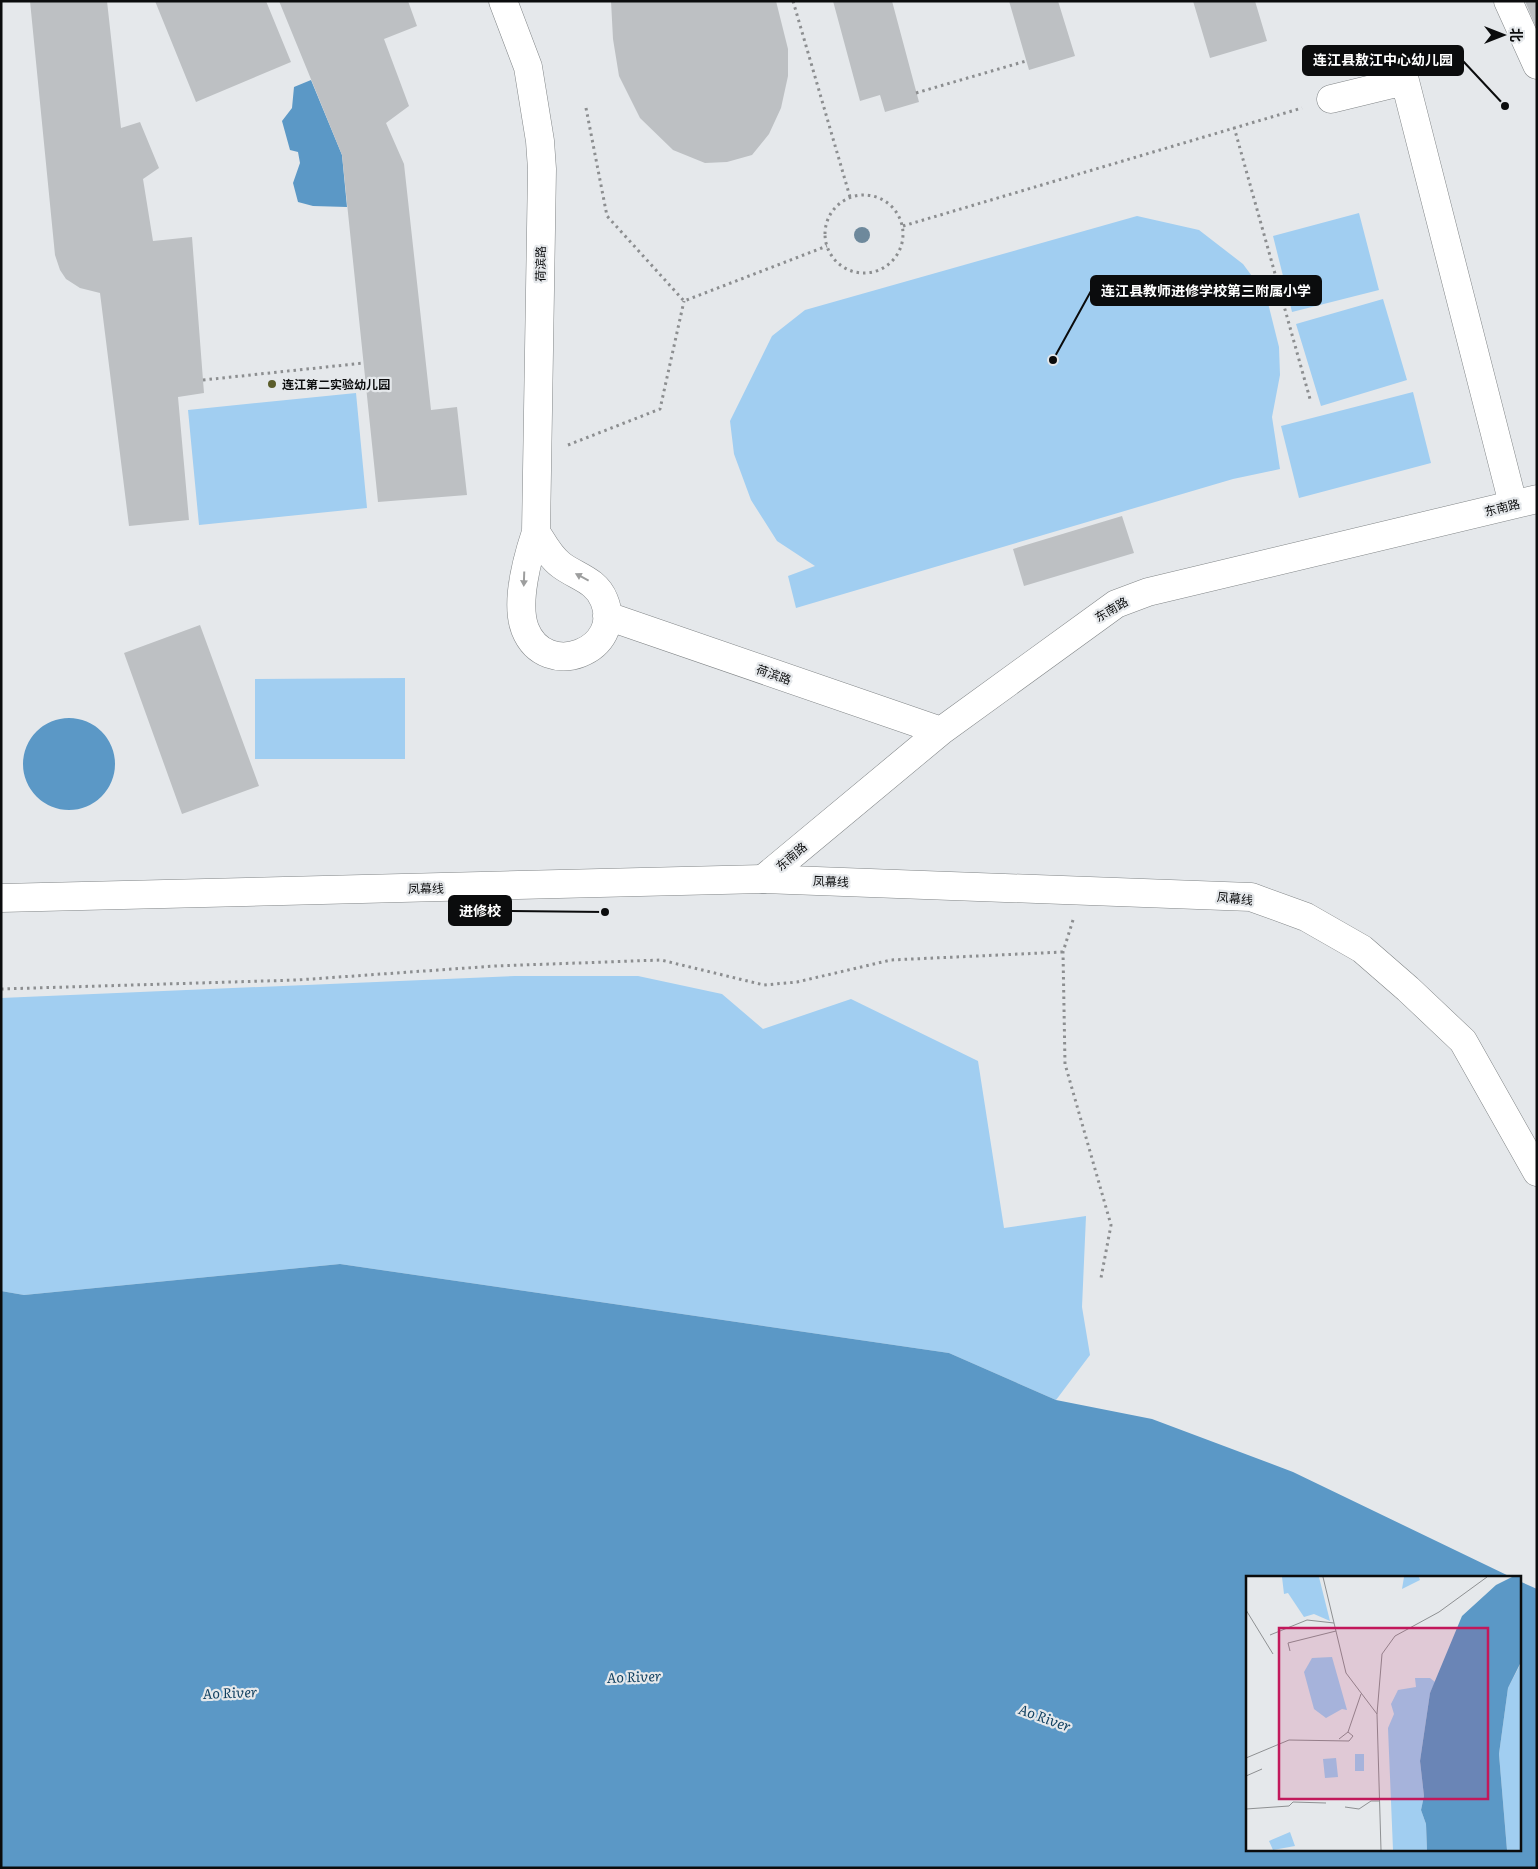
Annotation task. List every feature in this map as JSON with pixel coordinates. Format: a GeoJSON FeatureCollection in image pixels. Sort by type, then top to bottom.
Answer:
{"type":"FeatureCollection","features":[{"type":"Feature","properties":{"kind":"street","name":"荷滨路"},"geometry":{"type":"LineString","coordinates":[[503,1],[528,67],[540,141],[542,169],[536,532],[524,566],[524,627],[531,640],[540,649],[552,655],[565,657],[578,655],[599,640],[605,629],[607,616],[941,731]]}},
{"type":"Feature","properties":{"kind":"street"},"geometry":{"type":"LineString","coordinates":[[1508,1],[1537,65]]}},
{"type":"Feature","properties":{"kind":"street"},"geometry":{"type":"LineString","coordinates":[[1331,99],[1405,81],[1525,502]]}},
{"type":"Feature","properties":{"kind":"street","name":"东南路"},"geometry":{"type":"LineString","coordinates":[[763,879],[941,731],[1101,613],[1131,597],[1525,502]]}},
{"type":"Feature","properties":{"kind":"street"},"geometry":{"type":"LineString","coordinates":[[536,532],[560,564],[588,579],[598,589],[605,602],[607,616]]}},
{"type":"Feature","properties":{"kind":"street","name":"凤幕线"},"geometry":{"type":"LineString","coordinates":[[1,898],[763,879],[1092,890],[1251,898],[1306,917],[1362,949],[1408,989],[1462,1041],[1537,1172]]}},
{"type":"Feature","properties":{"kind":"path"},"geometry":{"type":"LineString","coordinates":[[793,1],[850,197]]}},
{"type":"Feature","properties":{"kind":"path"},"geometry":{"type":"LineString","coordinates":[[916,93],[1026,61]]}},
{"type":"Feature","properties":{"kind":"path"},"geometry":{"type":"LineString","coordinates":[[903,226],[1331,99]]}},
{"type":"Feature","properties":{"kind":"path"},"geometry":{"type":"LineString","coordinates":[[586,108],[607,216],[684,301]]}},
{"type":"Feature","properties":{"kind":"path"},"geometry":{"type":"LineString","coordinates":[[1234,127],[1310,399]]}},
{"type":"Feature","properties":{"kind":"path"},"geometry":{"type":"LineString","coordinates":[[863,194],[876,196],[888,202],[898,213],[903,226],[900,250],[884,268],[873,272],[860,274],[848,270],[838,264],[827,246],[825,228],[830,214],[838,204],[850,197],[863,194]]}},
{"type":"Feature","properties":{"kind":"path"},"geometry":{"type":"LineString","coordinates":[[684,301],[827,246]]}},
{"type":"Feature","properties":{"kind":"path"},"geometry":{"type":"LineString","coordinates":[[537,458],[660,409],[684,301]]}},
{"type":"Feature","properties":{"kind":"path"},"geometry":{"type":"LineString","coordinates":[[203,380],[364,363]]}},
{"type":"Feature","properties":{"kind":"path"},"geometry":{"type":"LineString","coordinates":[[1092,890],[1074,917],[1063,952],[1065,1064],[1111,1225],[1101,1278]]}},
{"type":"Feature","properties":{"kind":"path"},"geometry":{"type":"LineString","coordinates":[[1,989],[297,980],[495,966],[661,960],[764,985],[797,982],[891,960],[1063,952]]}},
{"type":"Feature","properties":{"kind":"shaded area"},"geometry":{"type":"Polygon","coordinates":[[[1359,213],[1379,290],[1292,312],[1273,236],[1359,213]]]}},
{"type":"Feature","properties":{"kind":"shaded area"},"geometry":{"type":"Polygon","coordinates":[[[1137,216],[1199,230],[1243,264],[1266,295],[1279,347],[1280,375],[1272,417],[1280,469],[1233,479],[796,608],[788,576],[815,566],[777,541],[751,500],[734,454],[730,421],[772,336],[805,310],[1137,216]]]}},
{"type":"Feature","properties":{"kind":"shaded area"},"geometry":{"type":"Polygon","coordinates":[[[1383,299],[1407,380],[1321,406],[1296,324],[1383,299]]]}},
{"type":"Feature","properties":{"kind":"shaded area"},"geometry":{"type":"Polygon","coordinates":[[[1413,392],[1431,463],[1299,498],[1281,426],[1413,392]]]}},
{"type":"Feature","properties":{"kind":"shaded area"},"geometry":{"type":"Polygon","coordinates":[[[356,393],[367,508],[199,525],[188,410],[356,393]]]}},
{"type":"Feature","properties":{"kind":"shaded area"},"geometry":{"type":"Polygon","coordinates":[[[405,678],[405,759],[255,759],[255,679],[405,678]]]}},
{"type":"Feature","properties":{"kind":"shaded area"},"geometry":{"type":"Polygon","coordinates":[[[515,976],[638,976],[722,994],[763,1029],[851,999],[978,1061],[1004,1228],[1086,1216],[1082,1307],[1090,1355],[1056,1400],[949,1353],[340,1264],[24,1295],[1,1291],[1,998],[515,976]]]}},
{"type":"Feature","properties":{"kind":"water"},"geometry":{"type":"Polygon","coordinates":[[[311,80],[342,155],[347,207],[313,206],[298,202],[293,183],[300,163],[298,152],[290,150],[282,121],[292,108],[294,87],[311,80]]]}},
{"type":"Feature","properties":{"kind":"water"},"geometry":{"type":"Polygon","coordinates":[[[69,718],[87,722],[101,732],[111,746],[115,764],[111,782],[101,796],[87,806],[69,810],[51,806],[37,796],[27,782],[23,764],[27,746],[37,732],[51,722],[69,718]]]}},
{"type":"Feature","properties":{"kind":"water","name":"Ao River"},"geometry":{"type":"Polygon","coordinates":[[[340,1264],[949,1353],[1056,1400],[1152,1419],[1293,1472],[1509,1576],[1246,1576],[1246,1852],[1520,1852],[1520,1581],[1537,1589],[1537,1868],[1,1868],[1,1291],[24,1295],[340,1264]]]}},
{"type":"Feature","properties":{"kind":"building"},"geometry":{"type":"Polygon","coordinates":[[[30,1],[107,1],[121,128],[140,122],[159,168],[143,179],[153,241],[192,237],[204,393],[178,397],[189,520],[129,526],[100,293],[80,288],[66,279],[60,270],[55,255],[30,1]]]}},
{"type":"Feature","properties":{"kind":"building"},"geometry":{"type":"Polygon","coordinates":[[[155,1],[266,1],[291,62],[196,102],[155,1]]]}},
{"type":"Feature","properties":{"kind":"building"},"geometry":{"type":"Polygon","coordinates":[[[279,1],[408,1],[417,26],[384,39],[409,106],[386,123],[404,164],[431,410],[457,407],[467,495],[378,502],[342,155],[279,1]]]}},
{"type":"Feature","properties":{"kind":"building"},"geometry":{"type":"Polygon","coordinates":[[[611,1],[776,1],[788,49],[788,76],[781,108],[769,134],[752,155],[727,162],[705,163],[673,150],[640,118],[619,76],[613,39],[611,1]]]}},
{"type":"Feature","properties":{"kind":"building"},"geometry":{"type":"Polygon","coordinates":[[[833,1],[892,1],[919,102],[885,112],[880,95],[860,101],[833,1]]]}},
{"type":"Feature","properties":{"kind":"building"},"geometry":{"type":"Polygon","coordinates":[[[1009,1],[1058,1],[1075,56],[1029,70],[1009,1]]]}},
{"type":"Feature","properties":{"kind":"building"},"geometry":{"type":"Polygon","coordinates":[[[1193,1],[1255,1],[1267,41],[1210,58],[1193,1]]]}},
{"type":"Feature","properties":{"kind":"building"},"geometry":{"type":"Polygon","coordinates":[[[1525,1],[1537,1],[1537,30],[1525,1]]]}},
{"type":"Feature","properties":{"kind":"building"},"geometry":{"type":"Polygon","coordinates":[[[1122,516],[1134,553],[1024,586],[1013,549],[1122,516]]]}},
{"type":"Feature","properties":{"kind":"building"},"geometry":{"type":"Polygon","coordinates":[[[200,625],[259,786],[182,814],[124,653],[200,625]]]}},
{"type":"Feature","properties":{"kind":"place","name":"连江县敖江中心幼儿园"},"geometry":{"type":"Point","coordinates":[1505,106]}},
{"type":"Feature","properties":{"kind":"place","name":"连江县教师进修学校第三附属小学"},"geometry":{"type":"Point","coordinates":[1053,360]}},
{"type":"Feature","properties":{"kind":"place","name":"连江第二实验幼儿园"},"geometry":{"type":"Point","coordinates":[272,384]}},
{"type":"Feature","properties":{"kind":"place","name":"进修校"},"geometry":{"type":"Point","coordinates":[605,912]}}]}
